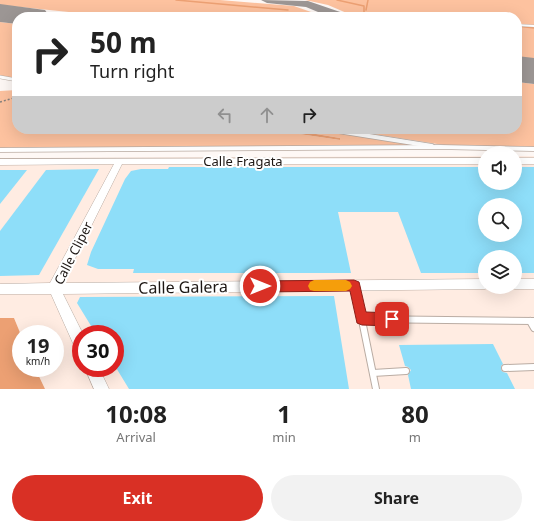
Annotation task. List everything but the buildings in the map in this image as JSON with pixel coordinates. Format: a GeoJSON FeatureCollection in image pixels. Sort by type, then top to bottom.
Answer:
{"type":"FeatureCollection","features":[{"type":"Feature","properties":{"kind":"street"},"geometry":{"type":"LineString","coordinates":[[522,161],[534,160]]}},
{"type":"Feature","properties":{"kind":"street","name":"Calle Fragata"},"geometry":{"type":"LineString","coordinates":[[0,162],[478,161]]}},
{"type":"Feature","properties":{"kind":"street","name":"Calle Cliper"},"geometry":{"type":"LineString","coordinates":[[72,326],[54,288],[119,162]]}},
{"type":"Feature","properties":{"kind":"street","name":"Calle Galera"},"geometry":{"type":"LineString","coordinates":[[0,289],[478,284]]}},
{"type":"Feature","properties":{"kind":"street"},"geometry":{"type":"LineString","coordinates":[[522,284],[534,284]]}},
{"type":"Feature","properties":{"kind":"street"},"geometry":{"type":"LineString","coordinates":[[96,377],[102,389]]}},
{"type":"Feature","properties":{"kind":"lane"},"geometry":{"type":"LineString","coordinates":[[522,25],[534,26]]}},
{"type":"Feature","properties":{"kind":"lane"},"geometry":{"type":"LineString","coordinates":[[0,77],[12,79]]}},
{"type":"Feature","properties":{"kind":"lane"},"geometry":{"type":"LineString","coordinates":[[357,134],[440,147]]}},
{"type":"Feature","properties":{"kind":"lane"},"geometry":{"type":"LineString","coordinates":[[0,150],[440,147],[534,149]]}},
{"type":"Feature","properties":{"kind":"lane"},"geometry":{"type":"LineString","coordinates":[[354,286],[376,389]]}},
{"type":"Feature","properties":{"kind":"lane"},"geometry":{"type":"LineString","coordinates":[[362,319],[532,321],[534,328]]}},
{"type":"Feature","properties":{"kind":"lane"},"geometry":{"type":"LineString","coordinates":[[505,368],[534,367]]}},
{"type":"Feature","properties":{"kind":"lane"},"geometry":{"type":"LineString","coordinates":[[373,372],[406,371]]}},
{"type":"Feature","properties":{"kind":"path"},"geometry":{"type":"LineString","coordinates":[[0,102],[12,98]]}},
{"type":"Feature","properties":{"kind":"shaded area"},"geometry":{"type":"Polygon","coordinates":[[[0,0],[220,0],[294,6],[311,12],[69,12],[0,5],[0,0]]]}},
{"type":"Feature","properties":{"kind":"shaded area"},"geometry":{"type":"Polygon","coordinates":[[[305,0],[534,0],[534,59],[522,58],[522,12],[344,12],[328,5],[305,0]]]}},
{"type":"Feature","properties":{"kind":"shaded area"},"geometry":{"type":"Polygon","coordinates":[[[0,22],[12,23],[12,77],[0,76],[0,22]]]}},
{"type":"Feature","properties":{"kind":"shaded area"},"geometry":{"type":"Polygon","coordinates":[[[522,83],[534,84],[534,147],[450,146],[373,134],[522,134],[522,83]]]}},
{"type":"Feature","properties":{"kind":"shaded area"},"geometry":{"type":"Polygon","coordinates":[[[12,90],[12,134],[299,134],[340,140],[340,138],[316,134],[349,134],[422,146],[0,148],[0,91],[12,90]]]}},
{"type":"Feature","properties":{"kind":"shaded area"},"geometry":{"type":"Polygon","coordinates":[[[299,134],[316,134],[340,138],[340,140],[299,134]]]}},
{"type":"Feature","properties":{"kind":"shaded area"},"geometry":{"type":"Polygon","coordinates":[[[478,156],[478,190],[522,190],[522,156],[534,156],[534,389],[45,389],[39,377],[64,377],[64,325],[17,325],[14,318],[0,318],[0,158],[478,156]]]}},
{"type":"Feature","properties":{"kind":"shaded area"},"geometry":{"type":"Polygon","coordinates":[[[0,318],[14,318],[17,325],[12,325],[12,377],[39,377],[45,389],[0,389],[0,318]]]}},
{"type":"Feature","properties":{"kind":"waterway"},"geometry":{"type":"LineString","coordinates":[[176,0],[288,10]]}},
{"type":"Feature","properties":{"kind":"waterway"},"geometry":{"type":"LineString","coordinates":[[337,0],[364,6],[364,12]]}},
{"type":"Feature","properties":{"kind":"waterway"},"geometry":{"type":"LineString","coordinates":[[366,10],[368,0]]}},
{"type":"Feature","properties":{"kind":"waterway"},"geometry":{"type":"LineString","coordinates":[[522,27],[534,28]]}},
{"type":"Feature","properties":{"kind":"taxiway"},"geometry":{"type":"LineString","coordinates":[[267,0],[308,4],[328,12]]}},
{"type":"Feature","properties":{"kind":"runway"},"geometry":{"type":"LineString","coordinates":[[0,13],[12,14]]}},
{"type":"Feature","properties":{"kind":"runway"},"geometry":{"type":"LineString","coordinates":[[522,70],[534,71]]}},
{"type":"Feature","properties":{"kind":"slow traffic"},"geometry":{"type":"LineString","coordinates":[[314,286],[346,286]]}},
{"type":"Feature","properties":{"kind":"route"},"geometry":{"type":"LineString","coordinates":[[260,286],[354,286],[362,319],[392,319]]}}]}
